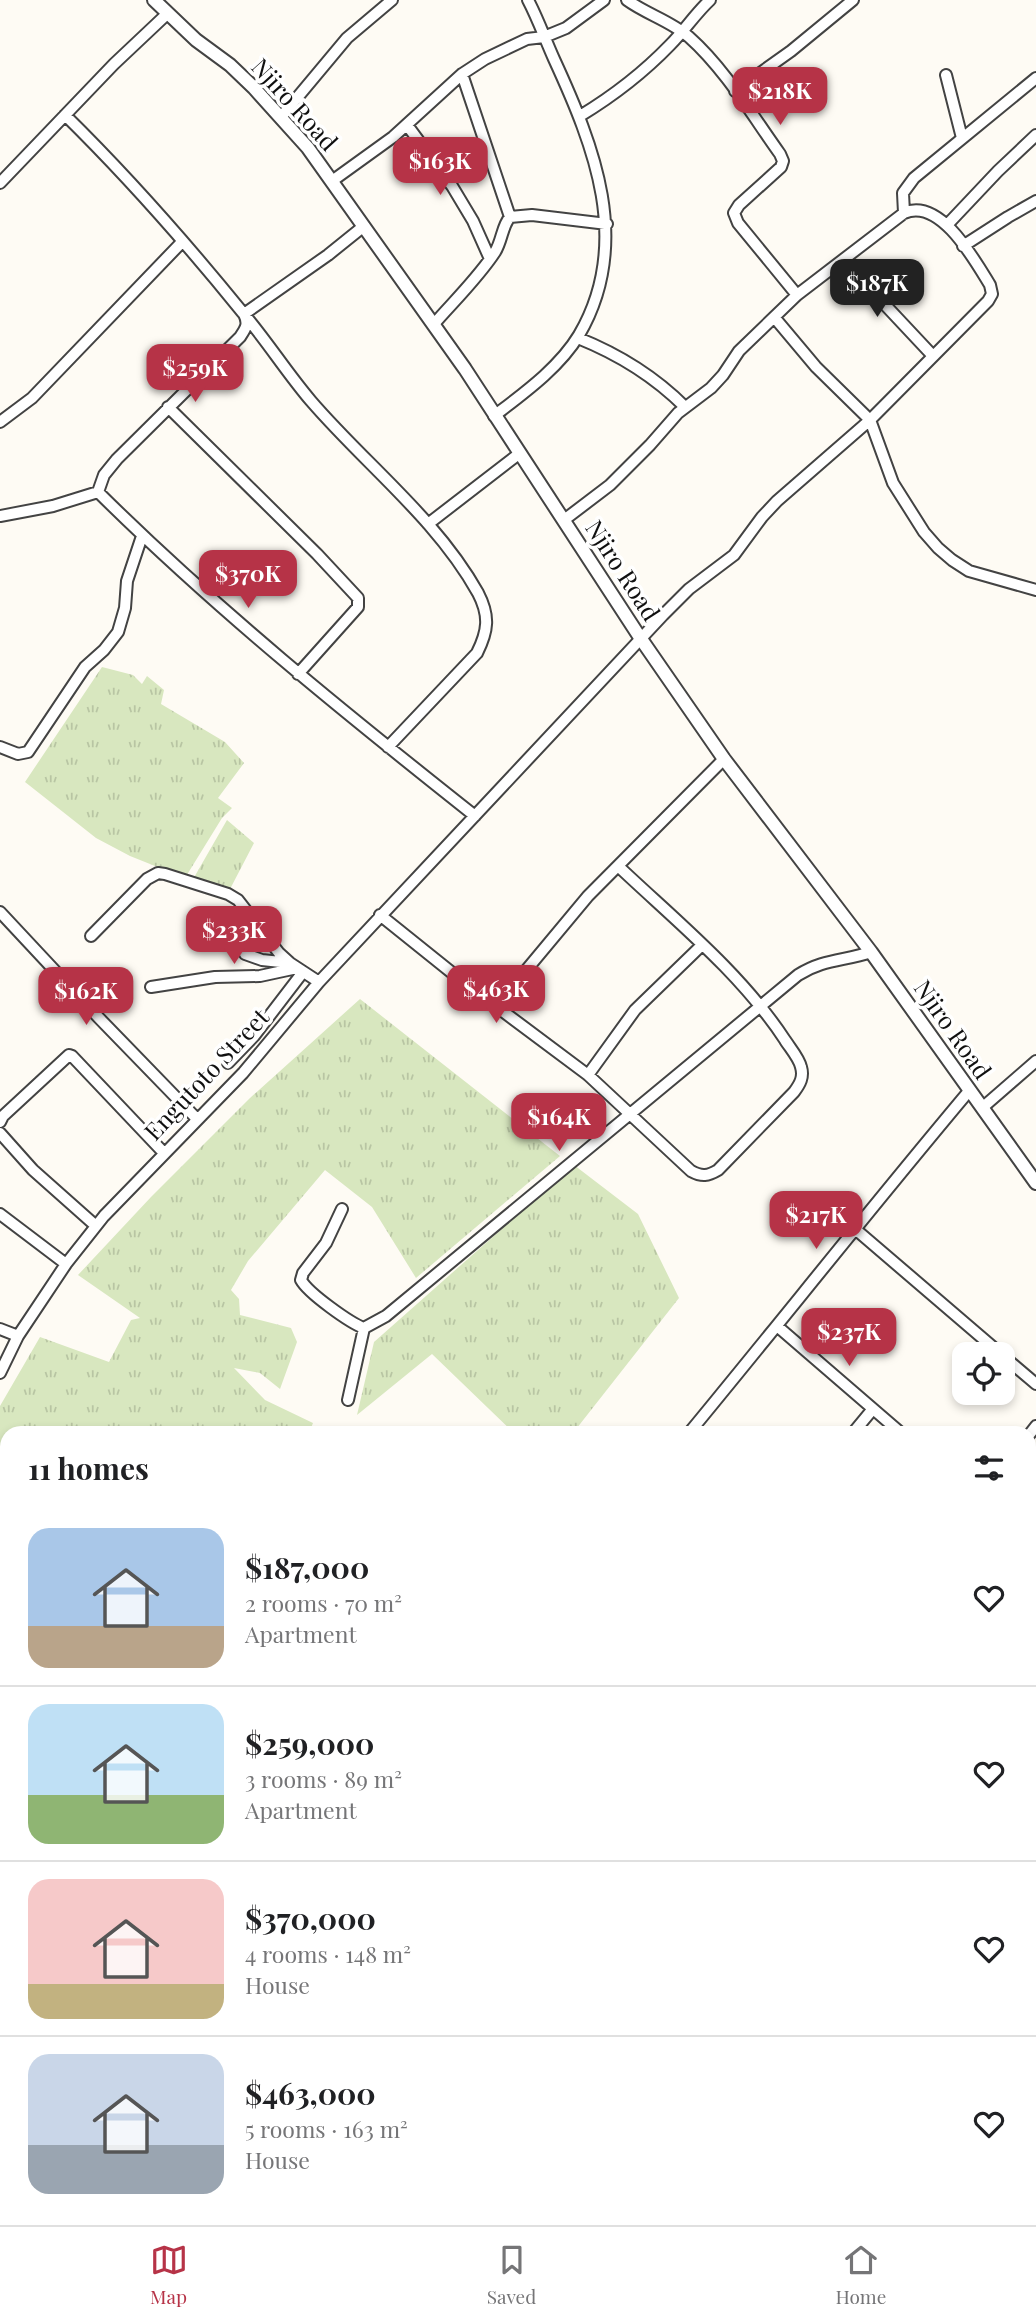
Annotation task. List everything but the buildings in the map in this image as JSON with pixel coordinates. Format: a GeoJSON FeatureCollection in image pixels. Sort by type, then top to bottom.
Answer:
{"type":"FeatureCollection","features":[{"type":"Feature","properties":{"kind":"street","name":"Njiro Road"},"geometry":{"type":"LineString","coordinates":[[154,0],[196,40],[230,65],[308,148],[465,369],[641,639],[724,759],[871,952],[1036,1183]]}},
{"type":"Feature","properties":{"kind":"street"},"geometry":{"type":"LineString","coordinates":[[281,117],[347,38],[391,0]]}},
{"type":"Feature","properties":{"kind":"street"},"geometry":{"type":"LineString","coordinates":[[494,415],[545,375],[578,338],[592,307],[602,274],[607,224],[597,171],[580,116],[528,0]]}},
{"type":"Feature","properties":{"kind":"street"},"geometry":{"type":"LineString","coordinates":[[332,181],[407,125],[462,74],[512,45],[534,36],[544,37],[566,29],[604,0]]}},
{"type":"Feature","properties":{"kind":"street"},"geometry":{"type":"LineString","coordinates":[[627,0],[681,32],[697,45],[735,91],[780,154],[783,161],[781,167],[739,205],[734,213],[735,218],[797,295]]}},
{"type":"Feature","properties":{"kind":"street"},"geometry":{"type":"LineString","coordinates":[[580,116],[646,69],[710,0]]}},
{"type":"Feature","properties":{"kind":"street"},"geometry":{"type":"LineString","coordinates":[[735,91],[791,51],[853,0]]}},
{"type":"Feature","properties":{"kind":"street"},"geometry":{"type":"LineString","coordinates":[[0,183],[114,64],[167,14]]}},
{"type":"Feature","properties":{"kind":"street"},"geometry":{"type":"LineString","coordinates":[[462,74],[510,216]]}},
{"type":"Feature","properties":{"kind":"street"},"geometry":{"type":"LineString","coordinates":[[946,75],[962,138]]}},
{"type":"Feature","properties":{"kind":"street"},"geometry":{"type":"LineString","coordinates":[[904,213],[902,202],[906,187],[1036,78]]}},
{"type":"Feature","properties":{"kind":"street"},"geometry":{"type":"LineString","coordinates":[[65,115],[113,163],[244,314],[311,401],[428,524],[478,594],[486,617],[486,635],[477,653],[388,747]]}},
{"type":"Feature","properties":{"kind":"street"},"geometry":{"type":"LineString","coordinates":[[407,125],[452,186],[473,221],[490,259]]}},
{"type":"Feature","properties":{"kind":"street"},"geometry":{"type":"LineString","coordinates":[[947,225],[1036,135]]}},
{"type":"Feature","properties":{"kind":"street"},"geometry":{"type":"LineString","coordinates":[[564,520],[610,485],[685,407],[711,388],[739,351],[797,295],[904,213],[921,210],[935,216],[947,225],[963,246],[1036,201]]}},
{"type":"Feature","properties":{"kind":"street"},"geometry":{"type":"LineString","coordinates":[[434,324],[490,259],[501,242],[506,221],[510,216],[532,215],[607,224]]}},
{"type":"Feature","properties":{"kind":"street"},"geometry":{"type":"LineString","coordinates":[[244,314],[328,256],[364,226]]}},
{"type":"Feature","properties":{"kind":"street"},"geometry":{"type":"LineString","coordinates":[[0,422],[32,398],[182,242]]}},
{"type":"Feature","properties":{"kind":"street","name":"Engutoto Street"},"geometry":{"type":"LineString","coordinates":[[0,1373],[18,1336],[66,1264],[96,1226],[243,1073],[319,982],[380,915],[689,589],[738,551],[777,501],[870,420],[988,302],[992,294],[990,285],[963,246]]}},
{"type":"Feature","properties":{"kind":"street"},"geometry":{"type":"LineString","coordinates":[[843,260],[933,356]]}},
{"type":"Feature","properties":{"kind":"street"},"geometry":{"type":"LineString","coordinates":[[0,516],[53,506],[97,492],[104,475],[117,459],[240,337],[247,326],[244,314]]}},
{"type":"Feature","properties":{"kind":"street"},"geometry":{"type":"LineString","coordinates":[[774,317],[816,367],[870,420],[893,483],[938,548],[969,570],[1036,590]]}},
{"type":"Feature","properties":{"kind":"street"},"geometry":{"type":"LineString","coordinates":[[578,338],[615,354],[640,369],[685,407]]}},
{"type":"Feature","properties":{"kind":"street"},"geometry":{"type":"LineString","coordinates":[[168,407],[358,598],[358,607],[299,674]]}},
{"type":"Feature","properties":{"kind":"street"},"geometry":{"type":"LineString","coordinates":[[428,524],[520,453]]}},
{"type":"Feature","properties":{"kind":"street"},"geometry":{"type":"LineString","coordinates":[[97,492],[142,536],[299,674],[475,816]]}},
{"type":"Feature","properties":{"kind":"street"},"geometry":{"type":"LineString","coordinates":[[0,747],[18,754],[28,752],[85,667],[113,640],[122,623],[127,581],[142,536]]}},
{"type":"Feature","properties":{"kind":"street"},"geometry":{"type":"LineString","coordinates":[[503,998],[548,943],[618,866],[724,759]]}},
{"type":"Feature","properties":{"kind":"street"},"geometry":{"type":"LineString","coordinates":[[380,915],[461,980],[588,1075],[691,1171],[700,1176],[710,1175],[794,1092],[802,1076],[800,1064],[761,1007],[702,945],[618,866]]}},
{"type":"Feature","properties":{"kind":"street"},"geometry":{"type":"LineString","coordinates":[[91,936],[147,879],[158,873],[228,894],[244,906],[260,931],[297,968],[319,982]]}},
{"type":"Feature","properties":{"kind":"street"},"geometry":{"type":"LineString","coordinates":[[0,912],[197,1119]]}},
{"type":"Feature","properties":{"kind":"street"},"geometry":{"type":"LineString","coordinates":[[260,931],[245,944],[242,952],[251,957],[297,968]]}},
{"type":"Feature","properties":{"kind":"street"},"geometry":{"type":"LineString","coordinates":[[588,1075],[635,1010],[702,945]]}},
{"type":"Feature","properties":{"kind":"street"},"geometry":{"type":"LineString","coordinates":[[348,1400],[364,1328],[386,1316],[799,975],[814,965],[871,952]]}},
{"type":"Feature","properties":{"kind":"street"},"geometry":{"type":"LineString","coordinates":[[151,987],[206,978],[260,976],[297,968]]}},
{"type":"Feature","properties":{"kind":"street"},"geometry":{"type":"LineString","coordinates":[[228,1063],[261,1028],[297,968]]}},
{"type":"Feature","properties":{"kind":"street"},"geometry":{"type":"LineString","coordinates":[[0,1122],[69,1055],[164,1153]]}},
{"type":"Feature","properties":{"kind":"street"},"geometry":{"type":"LineString","coordinates":[[982,1108],[1036,1061]]}},
{"type":"Feature","properties":{"kind":"street"},"geometry":{"type":"LineString","coordinates":[[694,1426],[969,1091]]}},
{"type":"Feature","properties":{"kind":"street"},"geometry":{"type":"LineString","coordinates":[[0,1133],[33,1170],[96,1226]]}},
{"type":"Feature","properties":{"kind":"street"},"geometry":{"type":"LineString","coordinates":[[342,1209],[326,1243],[303,1273],[301,1280],[343,1316],[364,1328]]}},
{"type":"Feature","properties":{"kind":"street"},"geometry":{"type":"LineString","coordinates":[[0,1214],[66,1264]]}},
{"type":"Feature","properties":{"kind":"street"},"geometry":{"type":"LineString","coordinates":[[854,1228],[987,1342]]}},
{"type":"Feature","properties":{"kind":"street"},"geometry":{"type":"LineString","coordinates":[[778,1326],[892,1426]]}},
{"type":"Feature","properties":{"kind":"street"},"geometry":{"type":"LineString","coordinates":[[0,1329],[18,1336]]}},
{"type":"Feature","properties":{"kind":"street"},"geometry":{"type":"LineString","coordinates":[[1015,1366],[1036,1384]]}},
{"type":"Feature","properties":{"kind":"street"},"geometry":{"type":"LineString","coordinates":[[859,1426],[872,1410]]}},
{"type":"Feature","properties":{"kind":"green space"},"geometry":{"type":"Polygon","coordinates":[[[102,667],[133,675],[142,684],[147,676],[164,690],[161,704],[225,742],[244,763],[218,798],[232,808],[222,818],[185,878],[130,856],[96,838],[25,782],[102,667]]]}},
{"type":"Feature","properties":{"kind":"green space"},"geometry":{"type":"Polygon","coordinates":[[[227,820],[254,843],[229,891],[192,881],[227,820]]]}},
{"type":"Feature","properties":{"kind":"green space"},"geometry":{"type":"Polygon","coordinates":[[[360,999],[560,1156],[416,1278],[372,1207],[325,1170],[248,1261],[231,1290],[239,1299],[240,1315],[291,1328],[297,1342],[280,1389],[260,1373],[234,1368],[265,1400],[313,1423],[312,1426],[0,1426],[0,1406],[40,1337],[109,1362],[131,1320],[140,1318],[78,1275],[250,1098],[360,999]]]}},
{"type":"Feature","properties":{"kind":"green space"},"geometry":{"type":"Polygon","coordinates":[[[574,1165],[638,1214],[679,1298],[578,1426],[507,1426],[432,1354],[357,1415],[374,1342],[574,1165]]]}}]}
